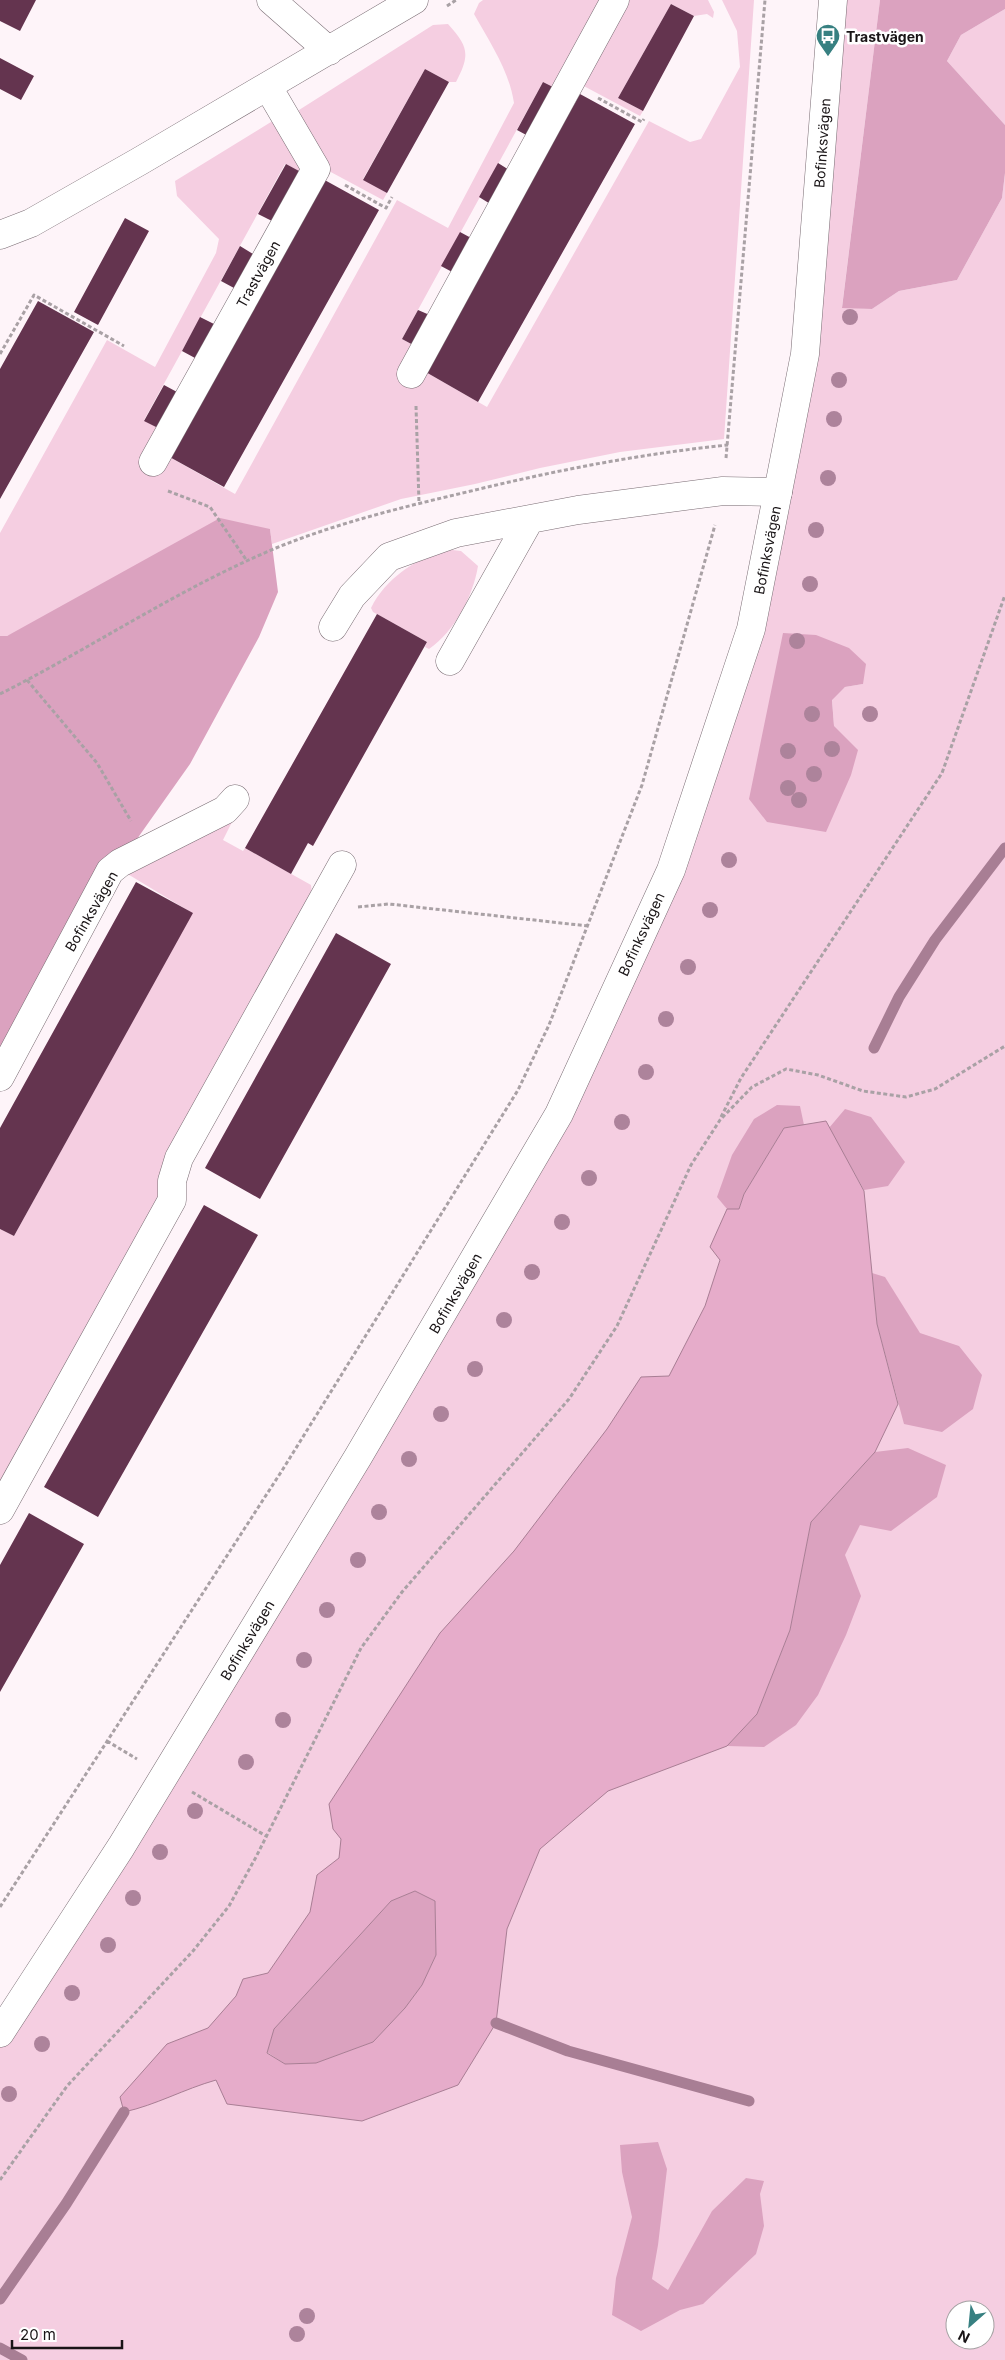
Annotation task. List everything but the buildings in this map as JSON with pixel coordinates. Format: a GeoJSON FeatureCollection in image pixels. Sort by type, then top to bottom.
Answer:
{"type":"FeatureCollection","features":[{"type":"Feature","properties":{"kind":"street"},"geometry":{"type":"LineString","coordinates":[[272,0],[329,51]]}},
{"type":"Feature","properties":{"kind":"street"},"geometry":{"type":"LineString","coordinates":[[0,235],[31,222],[268,87],[414,0]]}},
{"type":"Feature","properties":{"kind":"street"},"geometry":{"type":"LineString","coordinates":[[411,374],[615,0]]}},
{"type":"Feature","properties":{"kind":"street","name":"Bofinksvägen"},"geometry":{"type":"LineString","coordinates":[[0,2033],[120,1847],[358,1457],[559,1114],[670,870],[751,630],[805,354],[833,0]]}},
{"type":"Feature","properties":{"kind":"street","name":"Trastvägen"},"geometry":{"type":"LineString","coordinates":[[153,462],[316,169],[268,87]]}},
{"type":"Feature","properties":{"kind":"street","name":"Bofinksvägen"},"geometry":{"type":"LineString","coordinates":[[333,627],[352,596],[389,557],[456,533],[578,510],[723,490],[778,492]]}},
{"type":"Feature","properties":{"kind":"street"},"geometry":{"type":"LineString","coordinates":[[450,661],[530,519]]}},
{"type":"Feature","properties":{"kind":"street","name":"Bofinksvägen"},"geometry":{"type":"LineString","coordinates":[[0,1077],[110,871],[120,863],[225,810],[235,799]]}},
{"type":"Feature","properties":{"kind":"street"},"geometry":{"type":"LineString","coordinates":[[0,1510],[172,1200],[172,1181],[179,1158],[342,864]]}},
{"type":"Feature","properties":{"kind":"path"},"geometry":{"type":"LineString","coordinates":[[0,1907],[283,1469],[508,1106],[549,1025],[642,785],[684,640],[723,490],[765,0]]}},
{"type":"Feature","properties":{"kind":"path"},"geometry":{"type":"LineString","coordinates":[[606,102],[642,122],[644,119]]}},
{"type":"Feature","properties":{"kind":"path"},"geometry":{"type":"LineString","coordinates":[[350,188],[386,208],[392,197]]}},
{"type":"Feature","properties":{"kind":"path"},"geometry":{"type":"LineString","coordinates":[[0,354],[34,295],[124,346]]}},
{"type":"Feature","properties":{"kind":"path"},"geometry":{"type":"LineString","coordinates":[[411,374],[416,402],[419,503]]}},
{"type":"Feature","properties":{"kind":"path"},"geometry":{"type":"LineString","coordinates":[[0,694],[144,614],[247,561],[277,548],[363,518],[419,503],[592,464],[728,445]]}},
{"type":"Feature","properties":{"kind":"path"},"geometry":{"type":"LineString","coordinates":[[153,462],[168,491],[210,507],[247,561]]}},
{"type":"Feature","properties":{"kind":"path"},"geometry":{"type":"LineString","coordinates":[[0,2180],[67,2086],[192,1951],[229,1906],[256,1857],[361,1648],[402,1592],[569,1399],[617,1326],[691,1165],[720,1120],[741,1078],[942,773],[1005,595]]}},
{"type":"Feature","properties":{"kind":"path"},"geometry":{"type":"LineString","coordinates":[[27,680],[97,762],[131,821],[138,854]]}},
{"type":"Feature","properties":{"kind":"path"},"geometry":{"type":"LineString","coordinates":[[389,904],[588,926]]}},
{"type":"Feature","properties":{"kind":"path"},"geometry":{"type":"LineString","coordinates":[[720,1120],[752,1087],[786,1069],[818,1075],[863,1091],[906,1097],[935,1089],[1005,1046]]}},
{"type":"Feature","properties":{"kind":"shaded area"},"geometry":{"type":"Polygon","coordinates":[[[483,0],[606,0],[557,89],[543,82],[402,339],[415,346],[424,371],[487,407],[649,121],[690,142],[701,139],[740,67],[737,31],[722,0],[754,0],[724,439],[620,452],[401,499],[272,544],[270,529],[7,636],[0,636],[0,533],[107,340],[155,367],[216,253],[219,239],[177,196],[175,181],[279,117],[301,162],[299,171],[285,164],[144,420],[158,428],[166,455],[235,494],[397,200],[448,228],[514,103],[508,79],[474,14],[479,3],[483,0]]]}},
{"type":"Feature","properties":{"kind":"shaded area"},"geometry":{"type":"Polygon","coordinates":[[[625,0],[708,0],[714,12],[713,18],[707,14],[694,16],[671,4],[618,98],[643,111],[640,116],[580,84],[625,0]]]}},
{"type":"Feature","properties":{"kind":"shaded area"},"geometry":{"type":"Polygon","coordinates":[[[833,0],[880,0],[842,307],[872,309],[899,291],[957,280],[1002,198],[1005,173],[1005,2360],[0,2360],[0,2033],[559,1114],[671,870],[751,629],[805,354],[833,0]],[[783,634],[834,726],[832,699],[845,687],[863,684],[783,634]]]}},
{"type":"Feature","properties":{"kind":"shaded area"},"geometry":{"type":"Polygon","coordinates":[[[880,0],[1005,0],[1005,9],[961,35],[947,61],[1005,125],[1005,173],[1002,198],[957,280],[899,291],[872,309],[842,308],[880,0]]]}},
{"type":"Feature","properties":{"kind":"shaded area"},"geometry":{"type":"Polygon","coordinates":[[[1005,9],[1005,125],[947,61],[961,35],[1005,9]]]}},
{"type":"Feature","properties":{"kind":"shaded area"},"geometry":{"type":"Polygon","coordinates":[[[448,24],[463,45],[465,52],[464,65],[456,82],[449,82],[425,69],[363,179],[387,193],[383,200],[327,170],[302,128],[299,110],[433,25],[448,24]]]}},
{"type":"Feature","properties":{"kind":"shaded area"},"geometry":{"type":"Polygon","coordinates":[[[220,518],[270,529],[278,592],[259,637],[190,764],[120,863],[0,1077],[0,636],[7,636],[220,518]]]}},
{"type":"Feature","properties":{"kind":"shaded area"},"geometry":{"type":"Polygon","coordinates":[[[444,549],[461,551],[478,566],[472,589],[455,623],[429,649],[425,647],[427,642],[373,612],[371,608],[377,597],[393,579],[422,559],[444,549]]]}},
{"type":"Feature","properties":{"kind":"shaded area"},"geometry":{"type":"Polygon","coordinates":[[[783,633],[816,635],[849,648],[866,664],[863,684],[845,687],[832,700],[834,726],[858,750],[851,775],[826,832],[767,822],[749,799],[783,633]]]}},
{"type":"Feature","properties":{"kind":"shaded area"},"geometry":{"type":"Polygon","coordinates":[[[235,816],[223,840],[243,851],[245,848],[311,885],[312,894],[160,1180],[158,1201],[0,1484],[0,1229],[14,1236],[192,913],[126,873],[235,816]]]}},
{"type":"Feature","properties":{"kind":"shaded area"},"geometry":{"type":"Polygon","coordinates":[[[777,1105],[800,1106],[804,1125],[784,1128],[744,1194],[739,1209],[727,1209],[717,1197],[732,1155],[754,1119],[777,1105]]]}},
{"type":"Feature","properties":{"kind":"shaded area"},"geometry":{"type":"Polygon","coordinates":[[[845,1109],[871,1117],[905,1162],[888,1186],[864,1190],[829,1128],[845,1109]]]}},
{"type":"Feature","properties":{"kind":"shaded area"},"geometry":{"type":"Polygon","coordinates":[[[826,1121],[864,1191],[877,1324],[898,1404],[875,1452],[811,1522],[790,1630],[757,1714],[727,1746],[608,1791],[540,1849],[507,1929],[496,2023],[458,2085],[362,2121],[227,2104],[216,2080],[124,2112],[120,2097],[167,2044],[208,2028],[236,1996],[243,1979],[268,1973],[310,1912],[317,1875],[339,1858],[341,1839],[333,1829],[329,1804],[440,1633],[514,1551],[607,1429],[641,1377],[669,1376],[705,1306],[720,1260],[710,1247],[727,1209],[739,1209],[744,1194],[784,1128],[826,1121]],[[415,1891],[391,1901],[274,2029],[267,2053],[285,2064],[316,2063],[373,2042],[405,2008],[422,1985],[436,1955],[435,1901],[415,1891]]]}},
{"type":"Feature","properties":{"kind":"shaded area"},"geometry":{"type":"Polygon","coordinates":[[[872,1273],[885,1277],[920,1333],[959,1346],[982,1375],[973,1409],[942,1432],[904,1424],[877,1324],[872,1273]]]}},
{"type":"Feature","properties":{"kind":"shaded area"},"geometry":{"type":"Polygon","coordinates":[[[908,1448],[946,1465],[937,1497],[891,1531],[860,1525],[845,1555],[861,1596],[846,1635],[818,1695],[796,1725],[764,1747],[727,1746],[757,1714],[790,1630],[811,1522],[875,1452],[908,1448]]]}},
{"type":"Feature","properties":{"kind":"shaded area"},"geometry":{"type":"Polygon","coordinates":[[[415,1891],[435,1901],[436,1955],[422,1985],[405,2008],[373,2042],[316,2063],[285,2064],[267,2052],[274,2029],[391,1901],[415,1891]]]}},
{"type":"Feature","properties":{"kind":"shaded area"},"geometry":{"type":"Polygon","coordinates":[[[658,2142],[667,2169],[652,2279],[668,2290],[712,2211],[746,2178],[764,2181],[760,2194],[764,2226],[756,2254],[703,2304],[680,2310],[641,2331],[612,2315],[616,2278],[632,2217],[622,2172],[620,2145],[658,2142]]]}},
{"type":"Feature","properties":{"kind":"waterway"},"geometry":{"type":"LineString","coordinates":[[874,1048],[899,997],[935,940],[1005,848]]}},
{"type":"Feature","properties":{"kind":"waterway"},"geometry":{"type":"LineString","coordinates":[[496,2023],[568,2051],[749,2101]]}},
{"type":"Feature","properties":{"kind":"waterway"},"geometry":{"type":"LineString","coordinates":[[0,2299],[66,2204],[124,2112]]}},
{"type":"Feature","properties":{"kind":"waterway"},"geometry":{"type":"LineString","coordinates":[[0,2348],[22,2360]]}},
{"type":"Feature","properties":{"kind":"place","name":"Trastvägen"},"geometry":{"type":"Point","coordinates":[828,57]}}]}
